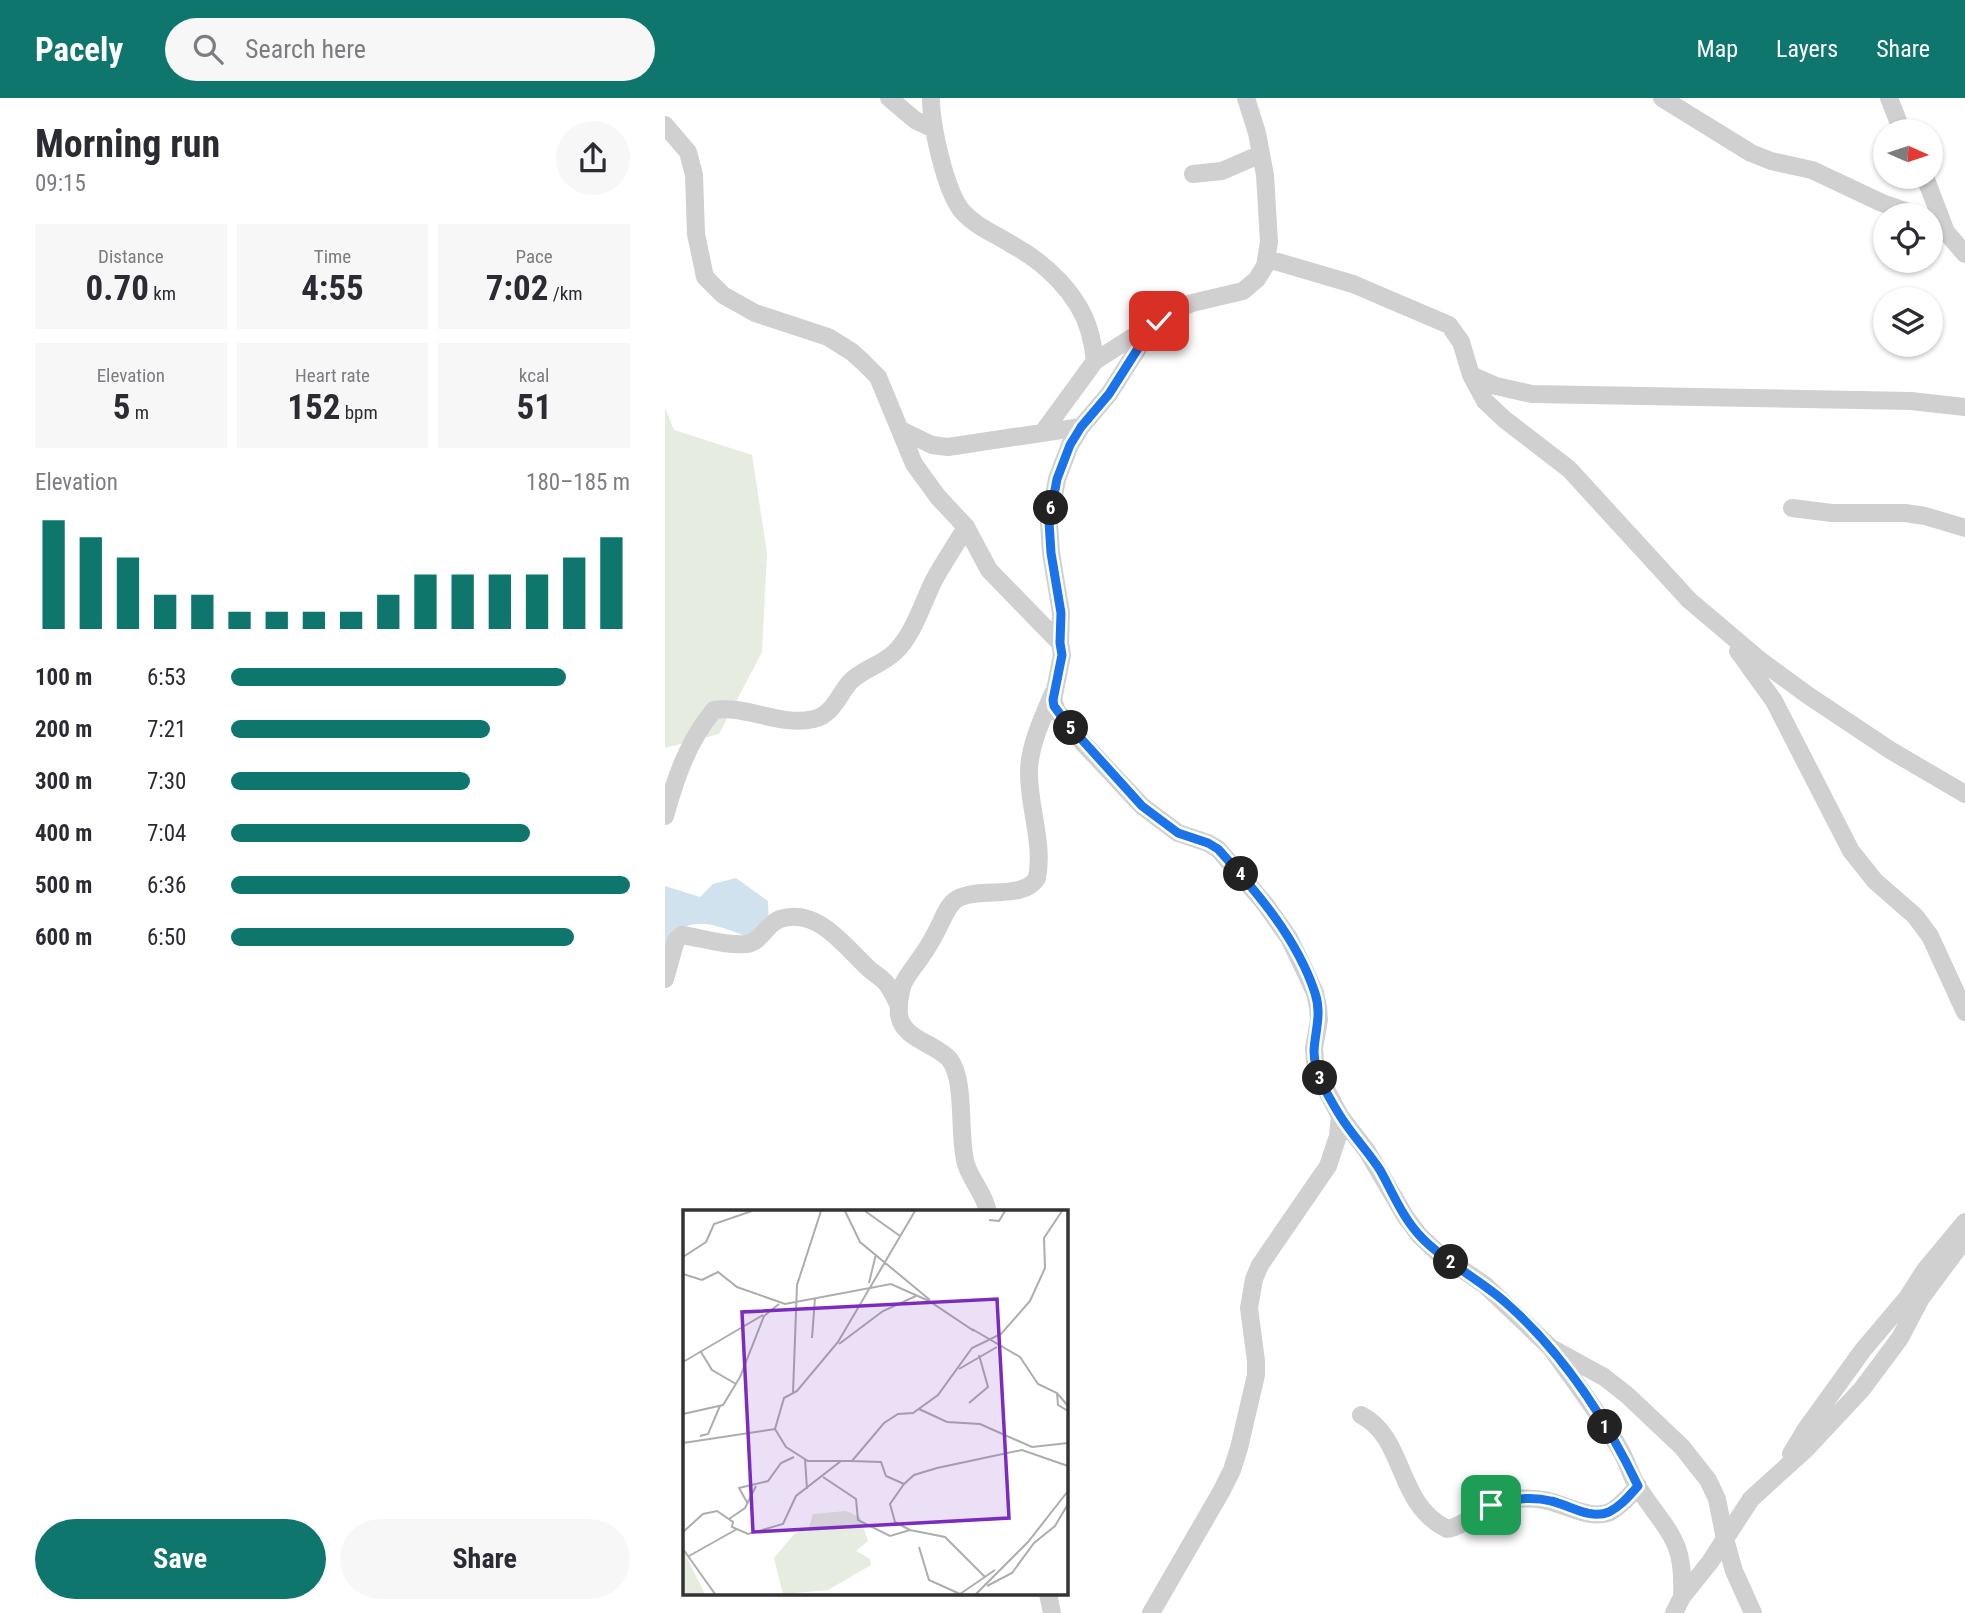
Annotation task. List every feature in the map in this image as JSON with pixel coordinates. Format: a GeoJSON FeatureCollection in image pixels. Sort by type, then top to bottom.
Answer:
{"type":"FeatureCollection","features":[{"type":"Feature","properties":{"kind":"street"},"geometry":{"type":"LineString","coordinates":[[889,98],[915,120],[933,130]]}},
{"type":"Feature","properties":{"kind":"street"},"geometry":{"type":"LineString","coordinates":[[930,98],[933,130],[951,187],[962,211],[979,225],[1025,253],[1062,284],[1081,310],[1090,331],[1095,361]]}},
{"type":"Feature","properties":{"kind":"street"},"geometry":{"type":"LineString","coordinates":[[1043,432],[1095,361],[1171,311],[1243,291],[1257,279],[1268,259],[1268,205],[1261,154],[1246,98]]}},
{"type":"Feature","properties":{"kind":"street"},"geometry":{"type":"LineString","coordinates":[[1663,98],[1751,153],[1826,175],[1882,203]]}},
{"type":"Feature","properties":{"kind":"street"},"geometry":{"type":"LineString","coordinates":[[1889,98],[1897,119]]}},
{"type":"Feature","properties":{"kind":"street"},"geometry":{"type":"LineString","coordinates":[[665,125],[688,152],[694,174],[699,258],[711,284],[723,295],[755,313],[828,337],[852,352],[878,377],[915,464],[938,498],[966,527],[989,570],[1060,643]]}},
{"type":"Feature","properties":{"kind":"street"},"geometry":{"type":"LineString","coordinates":[[1193,174],[1222,171],[1261,154]]}},
{"type":"Feature","properties":{"kind":"street"},"geometry":{"type":"LineString","coordinates":[[1930,189],[1947,232],[1965,254]]}},
{"type":"Feature","properties":{"kind":"street"},"geometry":{"type":"LineString","coordinates":[[1943,229],[1947,232]]}},
{"type":"Feature","properties":{"kind":"street"},"geometry":{"type":"LineString","coordinates":[[1268,259],[1341,280],[1449,325],[1461,342],[1471,375],[1485,401],[1569,469],[1689,600],[1761,661],[1827,709],[1965,794]]}},
{"type":"Feature","properties":{"kind":"street"},"geometry":{"type":"LineString","coordinates":[[987,1210],[965,1163],[956,1073],[941,1052],[906,1029],[900,1017],[899,1006],[903,984],[955,901],[982,892],[1025,889],[1037,878],[1039,855],[1029,767],[1038,730],[1061,665],[1061,613],[1049,522],[1057,479],[1070,445],[1081,427],[1109,394],[1144,339],[1159,321]]}},
{"type":"Feature","properties":{"kind":"street"},"geometry":{"type":"LineString","coordinates":[[1471,375],[1496,386],[1532,394],[1911,401],[1965,407]]}},
{"type":"Feature","properties":{"kind":"street"},"geometry":{"type":"LineString","coordinates":[[901,429],[929,444],[948,447],[1081,427]]}},
{"type":"Feature","properties":{"kind":"street"},"geometry":{"type":"LineString","coordinates":[[1792,508],[1832,513],[1905,513],[1965,528]]}},
{"type":"Feature","properties":{"kind":"street"},"geometry":{"type":"LineString","coordinates":[[665,816],[684,756],[703,723],[714,710],[743,711],[793,721],[816,719],[825,715],[856,675],[895,652],[908,635],[935,579],[966,527]]}},
{"type":"Feature","properties":{"kind":"street"},"geometry":{"type":"LineString","coordinates":[[1722,628],[1774,701],[1851,852],[1875,881],[1915,916],[1930,936],[1965,1012]]}},
{"type":"Feature","properties":{"kind":"street"},"geometry":{"type":"LineString","coordinates":[[1054,690],[1054,706],[1128,792],[1150,813],[1178,833],[1218,849],[1245,879],[1289,938],[1315,993],[1319,1020],[1314,1048],[1315,1061],[1320,1078],[1340,1116],[1367,1151],[1419,1236],[1437,1253],[1485,1285],[1551,1348],[1602,1422],[1638,1486],[1671,1533],[1678,1548],[1683,1575],[1678,1605]]}},
{"type":"Feature","properties":{"kind":"street"},"geometry":{"type":"LineString","coordinates":[[665,979],[676,940],[682,935],[748,944],[754,942],[774,922],[799,918],[828,928],[841,938],[866,967],[885,981],[899,1006]]}},
{"type":"Feature","properties":{"kind":"street"},"geometry":{"type":"LineString","coordinates":[[1151,1613],[1232,1470],[1256,1375],[1257,1361],[1249,1308],[1254,1279],[1260,1265],[1328,1166],[1338,1136],[1340,1116]]}},
{"type":"Feature","properties":{"kind":"street"},"geometry":{"type":"LineString","coordinates":[[1783,1468],[1806,1429],[1856,1361],[1965,1222]]}},
{"type":"Feature","properties":{"kind":"street"},"geometry":{"type":"LineString","coordinates":[[1678,1605],[1710,1562],[1745,1506],[1806,1449],[1862,1389],[1900,1338],[1921,1298],[1965,1239]]}},
{"type":"Feature","properties":{"kind":"street"},"geometry":{"type":"LineString","coordinates":[[1551,1348],[1604,1377],[1682,1447],[1713,1489],[1734,1572],[1753,1613]]}},
{"type":"Feature","properties":{"kind":"street"},"geometry":{"type":"LineString","coordinates":[[1361,1415],[1384,1433],[1404,1482],[1426,1515],[1447,1529],[1456,1528],[1491,1505],[1507,1500],[1550,1501],[1601,1514],[1621,1504],[1638,1486]]}},
{"type":"Feature","properties":{"kind":"shaded area"},"geometry":{"type":"Polygon","coordinates":[[[665,408],[674,430],[752,455],[767,553],[762,652],[719,734],[665,748],[665,408]]]}},
{"type":"Feature","properties":{"kind":"water"},"geometry":{"type":"Polygon","coordinates":[[[736,878],[768,901],[769,925],[749,937],[714,926],[693,924],[674,935],[665,946],[665,886],[700,897],[713,884],[736,878]]]}},
{"type":"Feature","properties":{"kind":"route"},"geometry":{"type":"LineString","coordinates":[[1159,321],[1144,339],[1109,394],[1081,427],[1070,445],[1057,479],[1049,522],[1061,613],[1062,655],[1054,690],[1054,706],[1083,743],[1142,806],[1178,833],[1218,849],[1265,904],[1289,938],[1315,993],[1319,1020],[1314,1048],[1315,1061],[1320,1078],[1340,1116],[1367,1151],[1419,1236],[1437,1253],[1485,1285],[1509,1305],[1551,1348],[1595,1411],[1638,1486],[1621,1504],[1601,1514],[1550,1501],[1528,1499],[1507,1500],[1491,1505]]}}]}
